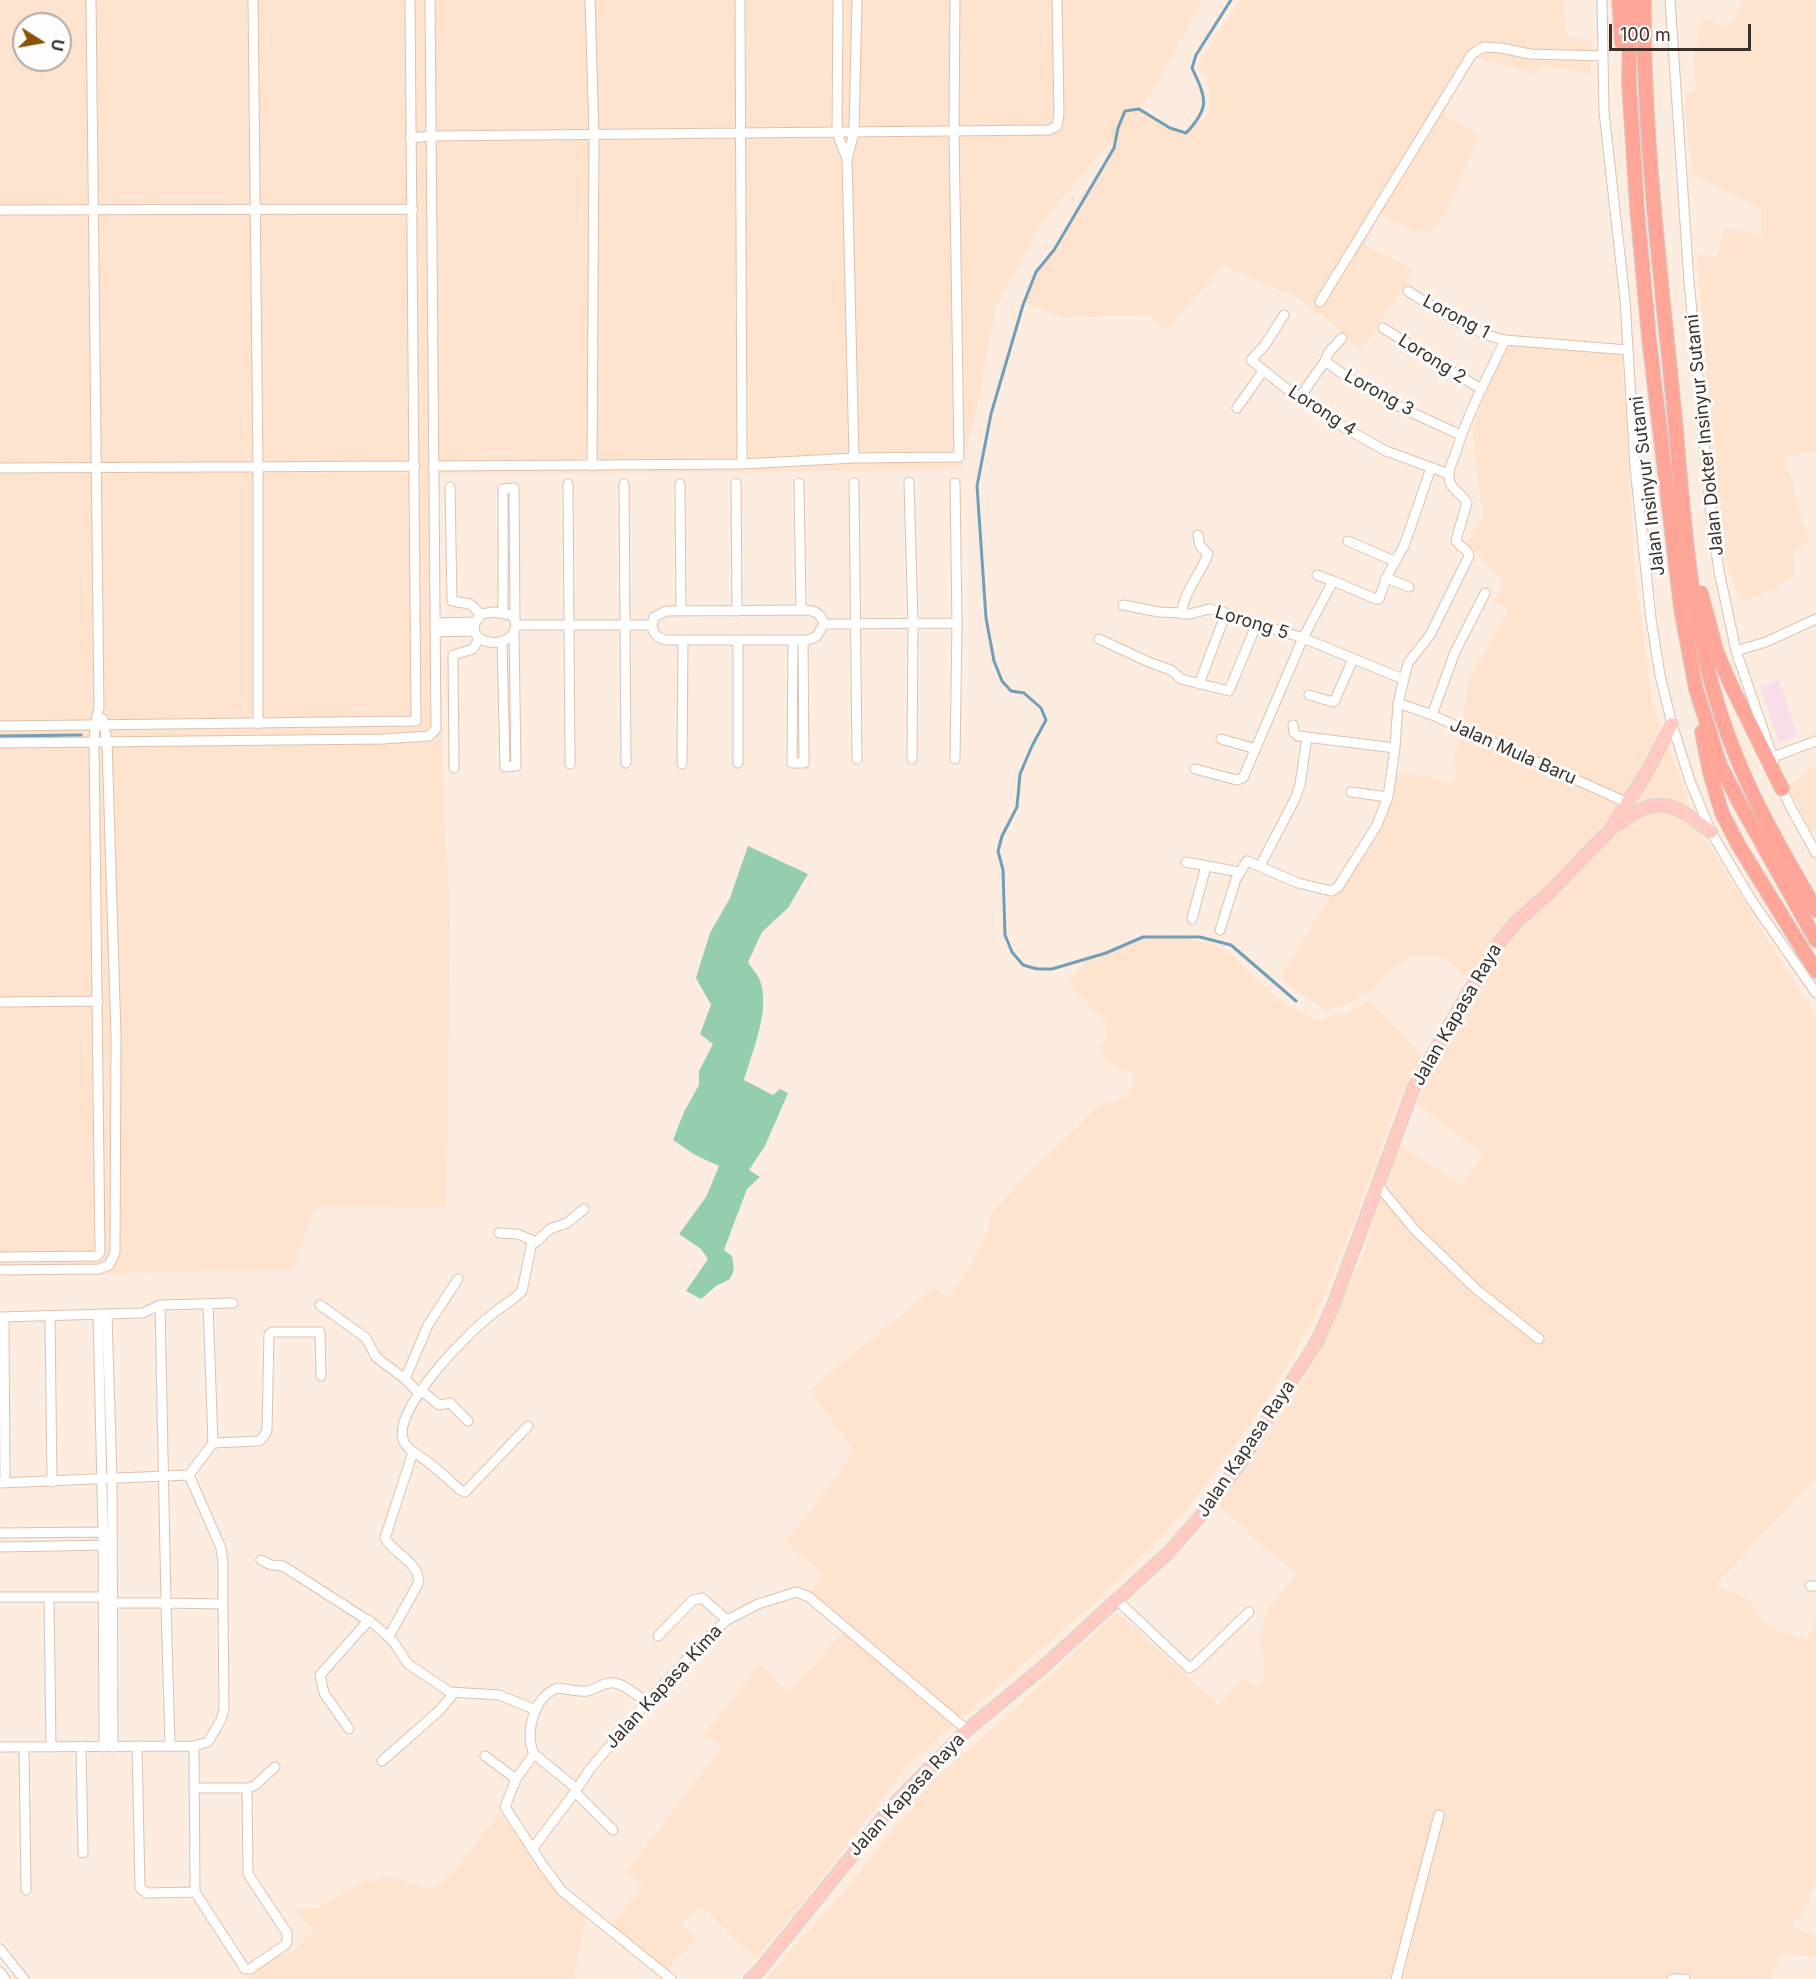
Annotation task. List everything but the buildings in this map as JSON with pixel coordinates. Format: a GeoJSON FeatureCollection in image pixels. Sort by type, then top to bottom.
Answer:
{"type":"FeatureCollection","features":[{"type":"Feature","properties":{"kind":"highway"},"geometry":{"type":"LineString","coordinates":[[1619,0],[1621,38],[1629,84]]}},
{"type":"Feature","properties":{"kind":"highway","name":"Jalan Insinyur Sutami"},"geometry":{"type":"LineString","coordinates":[[1630,0],[1629,84],[1649,338],[1681,609],[1696,689],[1720,765],[1816,940]]}},
{"type":"Feature","properties":{"kind":"highway","name":"Jalan Insinyur Sutami"},"geometry":{"type":"LineString","coordinates":[[1644,0],[1646,107],[1684,512],[1701,640],[1717,702],[1738,766],[1774,838],[1816,910]]}},
{"type":"Feature","properties":{"kind":"highway"},"geometry":{"type":"LineString","coordinates":[[1684,512],[1700,588],[1717,652],[1782,789]]}},
{"type":"Feature","properties":{"kind":"highway"},"geometry":{"type":"LineString","coordinates":[[1696,689],[1710,773],[1722,813],[1751,866],[1816,971]]}},
{"type":"Feature","properties":{"kind":"main road","name":"Jalan Kapasa Raya"},"geometry":{"type":"LineString","coordinates":[[1611,829],[1648,770],[1672,724]]}},
{"type":"Feature","properties":{"kind":"main road","name":"Jalan Kapasa Raya"},"geometry":{"type":"LineString","coordinates":[[750,1979],[759,1971],[878,1821],[967,1730],[1042,1668],[1168,1553],[1204,1512],[1241,1462],[1317,1341],[1334,1303],[1414,1087],[1496,947],[1516,922],[1550,892],[1611,829],[1633,812],[1644,807],[1670,806],[1686,813],[1711,832]]}},
{"type":"Feature","properties":{"kind":"street"},"geometry":{"type":"LineString","coordinates":[[0,1270],[99,1269],[109,1265],[115,1253],[116,1036],[107,742],[100,725],[99,708],[91,0]]}},
{"type":"Feature","properties":{"kind":"street"},"geometry":{"type":"LineString","coordinates":[[253,0],[258,724]]}},
{"type":"Feature","properties":{"kind":"street"},"geometry":{"type":"LineString","coordinates":[[410,0],[416,721]]}},
{"type":"Feature","properties":{"kind":"street"},"geometry":{"type":"LineString","coordinates":[[0,743],[383,739],[429,736],[434,731],[436,726],[430,0]]}},
{"type":"Feature","properties":{"kind":"street"},"geometry":{"type":"LineString","coordinates":[[590,0],[594,134],[592,466]]}},
{"type":"Feature","properties":{"kind":"street"},"geometry":{"type":"LineString","coordinates":[[740,0],[742,464]]}},
{"type":"Feature","properties":{"kind":"street"},"geometry":{"type":"LineString","coordinates":[[838,0],[837,133],[847,159]]}},
{"type":"Feature","properties":{"kind":"street"},"geometry":{"type":"LineString","coordinates":[[854,458],[847,159],[854,133],[857,0]]}},
{"type":"Feature","properties":{"kind":"street"},"geometry":{"type":"LineString","coordinates":[[433,466],[742,464],[854,458],[960,457],[954,130],[955,0]]}},
{"type":"Feature","properties":{"kind":"street"},"geometry":{"type":"LineString","coordinates":[[410,138],[1049,130],[1057,126],[1059,114],[1058,0]]}},
{"type":"Feature","properties":{"kind":"street"},"geometry":{"type":"LineString","coordinates":[[1602,0],[1604,112],[1625,300],[1635,467],[1651,619],[1660,675],[1690,781],[1711,832],[1750,898],[1816,993]]}},
{"type":"Feature","properties":{"kind":"street","name":"Jalan Dokter Insinyur Sutami"},"geometry":{"type":"LineString","coordinates":[[1670,0],[1689,281],[1711,515],[1719,571],[1736,651],[1782,789],[1816,853]]}},
{"type":"Feature","properties":{"kind":"street"},"geometry":{"type":"LineString","coordinates":[[1320,302],[1472,54],[1484,47],[1530,54],[1603,56]]}},
{"type":"Feature","properties":{"kind":"street"},"geometry":{"type":"LineString","coordinates":[[0,210],[412,209]]}},
{"type":"Feature","properties":{"kind":"street","name":"Lorong 1"},"geometry":{"type":"LineString","coordinates":[[1408,291],[1491,337],[1628,350]]}},
{"type":"Feature","properties":{"kind":"street","name":"Lorong 4"},"geometry":{"type":"LineString","coordinates":[[1284,315],[1265,345],[1248,363],[1345,428],[1386,451],[1449,474]]}},
{"type":"Feature","properties":{"kind":"street","name":"Lorong 2"},"geometry":{"type":"LineString","coordinates":[[1383,328],[1481,389]]}},
{"type":"Feature","properties":{"kind":"street","name":"Lorong 3"},"geometry":{"type":"LineString","coordinates":[[1342,338],[1324,361],[1415,414],[1461,435]]}},
{"type":"Feature","properties":{"kind":"street"},"geometry":{"type":"LineString","coordinates":[[1220,930],[1239,872],[1249,860],[1298,883],[1318,889],[1335,890],[1377,825],[1388,797],[1398,703],[1408,663],[1430,635],[1469,556],[1467,550],[1456,540],[1466,500],[1455,491],[1449,474],[1461,435],[1505,340]]}},
{"type":"Feature","properties":{"kind":"street"},"geometry":{"type":"LineString","coordinates":[[1300,397],[1324,361]]}},
{"type":"Feature","properties":{"kind":"street"},"geometry":{"type":"LineString","coordinates":[[1237,408],[1263,371]]}},
{"type":"Feature","properties":{"kind":"street"},"geometry":{"type":"LineString","coordinates":[[0,468],[415,466]]}},
{"type":"Feature","properties":{"kind":"street"},"geometry":{"type":"LineString","coordinates":[[1317,575],[1377,599],[1394,561],[1404,546],[1431,468]]}},
{"type":"Feature","properties":{"kind":"street"},"geometry":{"type":"LineString","coordinates":[[909,482],[913,623],[912,759]]}},
{"type":"Feature","properties":{"kind":"street"},"geometry":{"type":"LineString","coordinates":[[736,483],[737,610]]}},
{"type":"Feature","properties":{"kind":"street"},"geometry":{"type":"LineString","coordinates":[[800,483],[801,610]]}},
{"type":"Feature","properties":{"kind":"street"},"geometry":{"type":"LineString","coordinates":[[854,483],[857,759]]}},
{"type":"Feature","properties":{"kind":"street"},"geometry":{"type":"LineString","coordinates":[[955,483],[957,623],[955,759]]}},
{"type":"Feature","properties":{"kind":"street"},"geometry":{"type":"LineString","coordinates":[[568,484],[570,764]]}},
{"type":"Feature","properties":{"kind":"street"},"geometry":{"type":"LineString","coordinates":[[624,484],[626,764]]}},
{"type":"Feature","properties":{"kind":"street"},"geometry":{"type":"LineString","coordinates":[[680,484],[681,611]]}},
{"type":"Feature","properties":{"kind":"street"},"geometry":{"type":"LineString","coordinates":[[450,487],[452,600],[470,604],[477,627],[486,642],[510,639],[515,626],[511,615],[503,612]]}},
{"type":"Feature","properties":{"kind":"street"},"geometry":{"type":"LineString","coordinates":[[502,641],[505,767],[516,766],[514,488],[503,489],[503,612]]}},
{"type":"Feature","properties":{"kind":"street"},"geometry":{"type":"LineString","coordinates":[[1182,613],[1187,595],[1208,554],[1200,546],[1198,535]]}},
{"type":"Feature","properties":{"kind":"street"},"geometry":{"type":"LineString","coordinates":[[1348,541],[1394,561]]}},
{"type":"Feature","properties":{"kind":"street"},"geometry":{"type":"LineString","coordinates":[[1386,578],[1409,587]]}},
{"type":"Feature","properties":{"kind":"street"},"geometry":{"type":"LineString","coordinates":[[1195,769],[1241,780],[1303,638],[1333,581]]}},
{"type":"Feature","properties":{"kind":"street"},"geometry":{"type":"LineString","coordinates":[[1432,715],[1455,652],[1485,593]]}},
{"type":"Feature","properties":{"kind":"street","name":"Lorong 5"},"geometry":{"type":"LineString","coordinates":[[1123,605],[1159,612],[1190,614],[1209,609],[1226,613],[1303,638],[1403,679]]}},
{"type":"Feature","properties":{"kind":"street"},"geometry":{"type":"LineString","coordinates":[[737,610],[816,612],[821,616],[824,624],[816,637],[803,640],[665,640],[653,633],[651,625],[654,617],[660,613],[737,610]]}},
{"type":"Feature","properties":{"kind":"street"},"geometry":{"type":"LineString","coordinates":[[435,628],[477,627],[503,612]]}},
{"type":"Feature","properties":{"kind":"street"},"geometry":{"type":"LineString","coordinates":[[1199,684],[1226,613]]}},
{"type":"Feature","properties":{"kind":"street"},"geometry":{"type":"LineString","coordinates":[[1736,651],[1766,642],[1816,619]]}},
{"type":"Feature","properties":{"kind":"street"},"geometry":{"type":"LineString","coordinates":[[824,624],[957,623]]}},
{"type":"Feature","properties":{"kind":"street"},"geometry":{"type":"LineString","coordinates":[[1099,639],[1171,670],[1181,680],[1230,691],[1257,623]]}},
{"type":"Feature","properties":{"kind":"street"},"geometry":{"type":"LineString","coordinates":[[515,626],[651,625]]}},
{"type":"Feature","properties":{"kind":"street"},"geometry":{"type":"LineString","coordinates":[[454,768],[453,656],[473,649],[477,627]]}},
{"type":"Feature","properties":{"kind":"street"},"geometry":{"type":"LineString","coordinates":[[682,764],[683,640]]}},
{"type":"Feature","properties":{"kind":"street"},"geometry":{"type":"LineString","coordinates":[[738,640],[738,763]]}},
{"type":"Feature","properties":{"kind":"street"},"geometry":{"type":"LineString","coordinates":[[793,640],[792,763],[804,763],[803,640]]}},
{"type":"Feature","properties":{"kind":"street"},"geometry":{"type":"LineString","coordinates":[[1309,695],[1333,702],[1353,659]]}},
{"type":"Feature","properties":{"kind":"street","name":"Jalan Mula Baru"},"geometry":{"type":"LineString","coordinates":[[1398,703],[1432,715],[1628,803]]}},
{"type":"Feature","properties":{"kind":"street"},"geometry":{"type":"LineString","coordinates":[[0,726],[416,721],[434,731]]}},
{"type":"Feature","properties":{"kind":"street"},"geometry":{"type":"LineString","coordinates":[[99,1255],[94,742],[100,725]]}},
{"type":"Feature","properties":{"kind":"street"},"geometry":{"type":"LineString","coordinates":[[1293,725],[1295,735],[1395,748]]}},
{"type":"Feature","properties":{"kind":"street"},"geometry":{"type":"LineString","coordinates":[[1260,866],[1295,799],[1300,785],[1307,737]]}},
{"type":"Feature","properties":{"kind":"street"},"geometry":{"type":"LineString","coordinates":[[1221,739],[1256,749]]}},
{"type":"Feature","properties":{"kind":"street"},"geometry":{"type":"LineString","coordinates":[[1773,757],[1816,741]]}},
{"type":"Feature","properties":{"kind":"street"},"geometry":{"type":"LineString","coordinates":[[1351,792],[1388,797]]}},
{"type":"Feature","properties":{"kind":"street"},"geometry":{"type":"LineString","coordinates":[[1186,862],[1239,872]]}},
{"type":"Feature","properties":{"kind":"street"},"geometry":{"type":"LineString","coordinates":[[1192,919],[1206,866]]}},
{"type":"Feature","properties":{"kind":"street"},"geometry":{"type":"LineString","coordinates":[[0,1002],[98,1001]]}},
{"type":"Feature","properties":{"kind":"street"},"geometry":{"type":"LineString","coordinates":[[1377,1184],[1414,1229],[1476,1289],[1539,1339]]}},
{"type":"Feature","properties":{"kind":"street"},"geometry":{"type":"LineString","coordinates":[[498,1233],[518,1234],[532,1242],[538,1241],[555,1226],[571,1221],[584,1209]]}},
{"type":"Feature","properties":{"kind":"street"},"geometry":{"type":"LineString","coordinates":[[528,1426],[466,1492],[460,1490],[428,1461],[413,1452],[403,1440],[402,1427],[419,1391],[459,1344],[489,1316],[522,1291],[532,1242]]}},
{"type":"Feature","properties":{"kind":"street"},"geometry":{"type":"LineString","coordinates":[[0,1257],[99,1255],[111,1262]]}},
{"type":"Feature","properties":{"kind":"street"},"geometry":{"type":"LineString","coordinates":[[405,1379],[428,1325],[458,1279]]}},
{"type":"Feature","properties":{"kind":"street"},"geometry":{"type":"LineString","coordinates":[[208,1304],[213,1443],[189,1475],[3,1483],[2,1317],[143,1313],[160,1305],[233,1303]]}},
{"type":"Feature","properties":{"kind":"street"},"geometry":{"type":"LineString","coordinates":[[160,1305],[170,1746]]}},
{"type":"Feature","properties":{"kind":"street"},"geometry":{"type":"LineString","coordinates":[[320,1305],[366,1338],[376,1357],[419,1391],[439,1405],[450,1403],[468,1421]]}},
{"type":"Feature","properties":{"kind":"street"},"geometry":{"type":"LineString","coordinates":[[103,1315],[108,1532],[104,1597],[109,1747]]}},
{"type":"Feature","properties":{"kind":"street"},"geometry":{"type":"LineString","coordinates":[[50,1316],[52,1482]]}},
{"type":"Feature","properties":{"kind":"street"},"geometry":{"type":"LineString","coordinates":[[213,1443],[259,1441],[264,1436],[267,1430],[268,1334],[272,1332],[320,1332],[321,1376]]}},
{"type":"Feature","properties":{"kind":"street"},"geometry":{"type":"LineString","coordinates":[[389,1636],[420,1578],[385,1538],[413,1452]]}},
{"type":"Feature","properties":{"kind":"street"},"geometry":{"type":"LineString","coordinates":[[0,1747],[194,1746],[208,1742],[225,1709],[224,1562],[221,1548],[189,1475]]}},
{"type":"Feature","properties":{"kind":"street"},"geometry":{"type":"LineString","coordinates":[[0,1533],[108,1532]]}},
{"type":"Feature","properties":{"kind":"street"},"geometry":{"type":"LineString","coordinates":[[0,1547],[108,1545]]}},
{"type":"Feature","properties":{"kind":"street"},"geometry":{"type":"LineString","coordinates":[[108,1545],[113,1603],[109,1747]]}},
{"type":"Feature","properties":{"kind":"street"},"geometry":{"type":"LineString","coordinates":[[261,1560],[270,1565],[283,1566],[369,1620],[389,1636],[408,1664],[428,1679],[454,1693],[499,1695],[537,1707]]}},
{"type":"Feature","properties":{"kind":"street","name":"Jalan Kapasa Kima"},"geometry":{"type":"LineString","coordinates":[[533,1848],[590,1769],[647,1702],[706,1639],[727,1620],[758,1604],[785,1594],[802,1593],[817,1604],[967,1730]]}},
{"type":"Feature","properties":{"kind":"street"},"geometry":{"type":"LineString","coordinates":[[0,1597],[104,1597]]}},
{"type":"Feature","properties":{"kind":"street"},"geometry":{"type":"LineString","coordinates":[[49,1597],[51,1747]]}},
{"type":"Feature","properties":{"kind":"street"},"geometry":{"type":"LineString","coordinates":[[658,1636],[693,1600],[699,1597],[727,1620]]}},
{"type":"Feature","properties":{"kind":"street"},"geometry":{"type":"LineString","coordinates":[[1117,1600],[1189,1668],[1249,1611]]}},
{"type":"Feature","properties":{"kind":"street"},"geometry":{"type":"LineString","coordinates":[[113,1603],[223,1604]]}},
{"type":"Feature","properties":{"kind":"street"},"geometry":{"type":"LineString","coordinates":[[349,1729],[324,1693],[320,1675],[369,1620]]}},
{"type":"Feature","properties":{"kind":"street"},"geometry":{"type":"LineString","coordinates":[[613,1830],[576,1791],[534,1754],[529,1740],[537,1707],[555,1689],[588,1691],[609,1683],[621,1685],[647,1702]]}},
{"type":"Feature","properties":{"kind":"street"},"geometry":{"type":"LineString","coordinates":[[382,1761],[440,1710],[454,1693]]}},
{"type":"Feature","properties":{"kind":"street"},"geometry":{"type":"LineString","coordinates":[[81,1746],[83,1853]]}},
{"type":"Feature","properties":{"kind":"street"},"geometry":{"type":"LineString","coordinates":[[137,1746],[140,1888],[147,1893],[195,1892]]}},
{"type":"Feature","properties":{"kind":"street"},"geometry":{"type":"LineString","coordinates":[[194,1746],[195,1892],[245,1969],[250,1969],[287,1942],[286,1933],[248,1874],[248,1788]]}},
{"type":"Feature","properties":{"kind":"street"},"geometry":{"type":"LineString","coordinates":[[24,1747],[26,1890]]}},
{"type":"Feature","properties":{"kind":"street"},"geometry":{"type":"LineString","coordinates":[[534,1754],[516,1779],[506,1800],[506,1807],[562,1891],[671,1979]]}},
{"type":"Feature","properties":{"kind":"street"},"geometry":{"type":"LineString","coordinates":[[485,1756],[516,1779]]}},
{"type":"Feature","properties":{"kind":"street"},"geometry":{"type":"LineString","coordinates":[[194,1788],[248,1788],[254,1786],[275,1767]]}},
{"type":"Feature","properties":{"kind":"street"},"geometry":{"type":"LineString","coordinates":[[1396,1979],[1439,1815]]}},
{"type":"Feature","properties":{"kind":"street"},"geometry":{"type":"LineString","coordinates":[[0,1949],[24,1979]]}},
{"type":"Feature","properties":{"kind":"street"},"geometry":{"type":"LineString","coordinates":[[0,1972],[5,1979]]}},
{"type":"Feature","properties":{"kind":"street"},"geometry":{"type":"LineString","coordinates":[[1672,1979],[1685,1979]]}},
{"type":"Feature","properties":{"kind":"shaded area"},"geometry":{"type":"Polygon","coordinates":[[[0,0],[1203,0],[1151,94],[1139,109],[1170,128],[1186,133],[1208,114],[1210,86],[1199,64],[1239,0],[1563,0],[1566,36],[1593,42],[1590,74],[1542,65],[1536,74],[1474,57],[1443,113],[1479,136],[1447,212],[1431,232],[1412,231],[1380,214],[1365,245],[1414,270],[1361,350],[1328,320],[1290,293],[1270,287],[1224,265],[1169,327],[1159,327],[1150,315],[1061,318],[1024,301],[1036,272],[1054,250],[1114,148],[1116,136],[1042,222],[995,309],[977,409],[961,470],[438,474],[443,792],[450,918],[446,1208],[318,1207],[303,1236],[294,1270],[0,1275],[0,0]]]}},
{"type":"Feature","properties":{"kind":"shaded area"},"geometry":{"type":"Polygon","coordinates":[[[1743,0],[1816,0],[1816,452],[1808,450],[1786,459],[1809,539],[1792,554],[1795,576],[1768,591],[1740,602],[1718,537],[1709,456],[1703,323],[1696,255],[1717,258],[1724,227],[1761,235],[1761,209],[1693,175],[1684,110],[1686,93],[1698,89],[1693,62],[1703,18],[1728,28],[1743,0]]]}},
{"type":"Feature","properties":{"kind":"shaded area"},"geometry":{"type":"Polygon","coordinates":[[[1507,344],[1622,355],[1635,576],[1653,706],[1699,830],[1816,1016],[1816,1477],[1716,1585],[1742,1596],[1755,1606],[1755,1617],[1784,1633],[1809,1639],[1816,1619],[1816,1881],[1801,1918],[1794,1920],[1793,1928],[1816,1935],[1816,1958],[1783,1952],[1772,1979],[765,1979],[847,1888],[935,1778],[1012,1712],[1117,1612],[1219,1705],[1242,1678],[1257,1688],[1265,1676],[1264,1650],[1258,1648],[1267,1610],[1296,1574],[1218,1504],[1254,1458],[1310,1368],[1363,1256],[1379,1196],[1400,1146],[1462,1185],[1482,1153],[1416,1103],[1477,987],[1443,957],[1411,957],[1389,971],[1369,992],[1351,1002],[1326,1011],[1287,984],[1281,976],[1377,824],[1396,773],[1429,776],[1449,785],[1458,770],[1454,759],[1461,730],[1468,680],[1506,615],[1507,608],[1493,602],[1503,581],[1467,544],[1483,516],[1472,428],[1507,344]]]}},
{"type":"Feature","properties":{"kind":"shaded area"},"geometry":{"type":"Polygon","coordinates":[[[1779,680],[1798,736],[1779,743],[1760,687],[1779,680]]]}},
{"type":"Feature","properties":{"kind":"shaded area"},"geometry":{"type":"Polygon","coordinates":[[[1816,766],[1816,829],[1811,832],[1788,785],[1816,766]]]}},
{"type":"Feature","properties":{"kind":"shaded area"},"geometry":{"type":"Polygon","coordinates":[[[1143,937],[1182,937],[1210,944],[1234,957],[1287,1005],[1318,1020],[1344,1014],[1369,1000],[1422,1055],[1399,1099],[1316,1315],[1262,1408],[1185,1511],[1103,1595],[909,1764],[801,1905],[756,1958],[702,1907],[681,1922],[697,1938],[663,1973],[611,1925],[644,1886],[626,1873],[627,1870],[723,1746],[703,1736],[760,1664],[789,1693],[850,1624],[811,1592],[823,1574],[785,1542],[854,1451],[809,1390],[935,1287],[946,1299],[970,1267],[987,1234],[991,1214],[1024,1178],[1098,1106],[1126,1097],[1135,1076],[1123,1068],[1110,1065],[1098,1046],[1106,1039],[1108,1022],[1095,1013],[1069,983],[1086,960],[1143,937]]]}},
{"type":"Feature","properties":{"kind":"shaded area"},"geometry":{"type":"Polygon","coordinates":[[[499,1813],[525,1846],[552,1887],[586,1918],[573,1979],[247,1979],[279,1953],[289,1956],[313,1931],[295,1910],[318,1908],[364,1881],[376,1882],[383,1876],[431,1890],[453,1873],[499,1813]]]}},
{"type":"Feature","properties":{"kind":"green space"},"geometry":{"type":"Polygon","coordinates":[[[748,846],[808,874],[788,908],[762,932],[748,962],[759,978],[763,1002],[756,1043],[744,1080],[773,1095],[780,1089],[788,1093],[765,1146],[749,1170],[760,1177],[747,1189],[724,1250],[732,1256],[734,1270],[730,1279],[716,1286],[701,1299],[686,1291],[708,1259],[701,1249],[679,1234],[706,1197],[719,1166],[695,1155],[673,1140],[684,1112],[699,1085],[699,1071],[713,1044],[700,1034],[711,1005],[696,978],[710,933],[730,898],[748,846]]]}},
{"type":"Feature","properties":{"kind":"waterway"},"geometry":{"type":"LineString","coordinates":[[1231,0],[1196,55],[1192,68],[1204,102],[1199,116],[1186,133],[1170,128],[1139,109],[1125,111],[1118,128],[1114,148],[1054,250],[1036,272],[1023,305],[991,414],[977,486],[986,618],[994,661],[1002,681],[1011,691],[1024,693],[1041,708],[1046,720],[1020,774],[1017,807],[1002,836],[998,851],[1003,870],[1005,935],[1012,952],[1023,965],[1037,969],[1052,969],[1106,953],[1143,937],[1200,937],[1231,945],[1296,1001]]}},
{"type":"Feature","properties":{"kind":"waterway"},"geometry":{"type":"LineString","coordinates":[[0,736],[81,735]]}}]}
